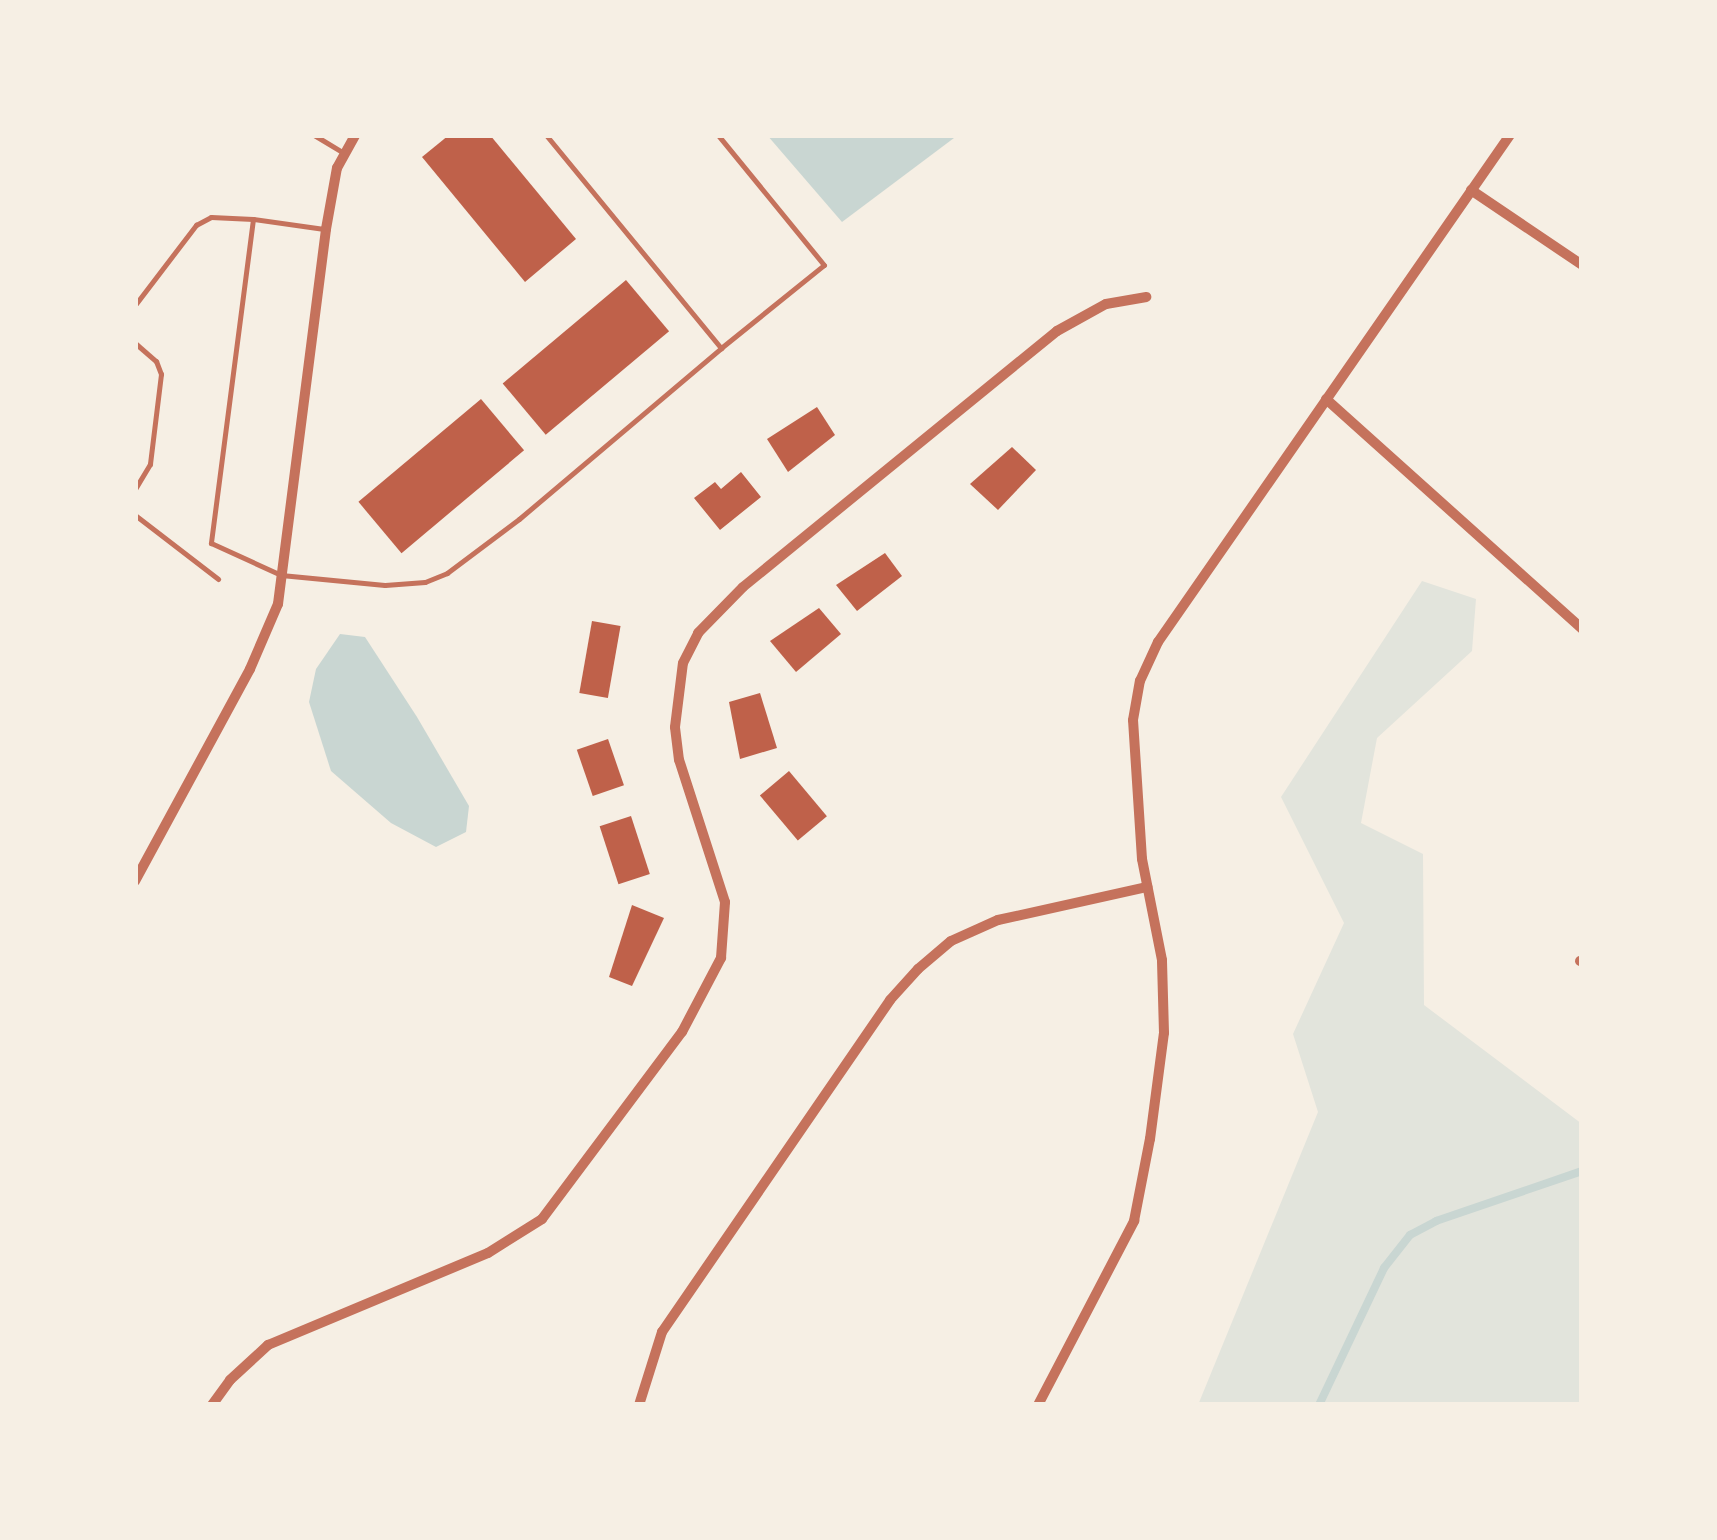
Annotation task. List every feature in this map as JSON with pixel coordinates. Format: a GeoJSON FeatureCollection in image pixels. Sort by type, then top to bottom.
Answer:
{"type":"FeatureCollection","features":[{"type":"Feature","properties":{"kind":"street"},"geometry":{"type":"LineString","coordinates":[[135,881],[250,669],[278,604],[326,229],[337,168],[355,135]]}},
{"type":"Feature","properties":{"kind":"street"},"geometry":{"type":"LineString","coordinates":[[1038,1405],[1134,1221],[1164,1033],[1162,960],[1147,887],[1133,720],[1140,681],[1158,642],[1510,135]]}},
{"type":"Feature","properties":{"kind":"street"},"geometry":{"type":"LineString","coordinates":[[1472,190],[1582,264]]}},
{"type":"Feature","properties":{"kind":"street"},"geometry":{"type":"LineString","coordinates":[[212,1405],[230,1380],[268,1345],[488,1254],[542,1219],[682,1032],[721,958],[726,902],[679,760],[675,727],[683,663],[698,633],[743,587],[1057,330],[1106,304],[1146,296]]}},
{"type":"Feature","properties":{"kind":"street"},"geometry":{"type":"LineString","coordinates":[[1326,399],[1582,629]]}},
{"type":"Feature","properties":{"kind":"street"},"geometry":{"type":"LineString","coordinates":[[639,1405],[662,1332],[890,1000],[918,969],[951,940],[998,920],[1147,887]]}},
{"type":"Feature","properties":{"kind":"lane"},"geometry":{"type":"LineString","coordinates":[[314,135],[344,153]]}},
{"type":"Feature","properties":{"kind":"lane"},"geometry":{"type":"LineString","coordinates":[[546,135],[721,348]]}},
{"type":"Feature","properties":{"kind":"lane"},"geometry":{"type":"LineString","coordinates":[[253,219],[212,543],[281,575],[386,584],[425,582],[447,572],[519,519],[824,266],[718,135]]}},
{"type":"Feature","properties":{"kind":"lane"},"geometry":{"type":"LineString","coordinates":[[135,305],[196,224],[211,217],[326,229]]}},
{"type":"Feature","properties":{"kind":"lane"},"geometry":{"type":"LineString","coordinates":[[135,343],[156,361],[162,374],[150,464],[135,489]]}},
{"type":"Feature","properties":{"kind":"lane"},"geometry":{"type":"LineString","coordinates":[[135,515],[218,579]]}},
{"type":"Feature","properties":{"kind":"shaded area"},"geometry":{"type":"Polygon","coordinates":[[[767,135],[958,135],[842,222],[767,135]]]}},
{"type":"Feature","properties":{"kind":"shaded area"},"geometry":{"type":"Polygon","coordinates":[[[1422,581],[1476,599],[1472,651],[1377,738],[1361,823],[1423,854],[1424,1005],[1582,1124],[1582,1405],[1198,1405],[1318,1112],[1293,1034],[1344,923],[1281,797],[1422,581]]]}},
{"type":"Feature","properties":{"kind":"shaded area"},"geometry":{"type":"Polygon","coordinates":[[[340,634],[365,637],[417,717],[469,806],[466,832],[436,847],[391,823],[331,771],[309,702],[316,669],[340,634]]]}},
{"type":"Feature","properties":{"kind":"building"},"geometry":{"type":"Polygon","coordinates":[[[449,135],[490,135],[576,239],[525,282],[422,157],[449,135]]]}},
{"type":"Feature","properties":{"kind":"building"},"geometry":{"type":"Polygon","coordinates":[[[626,280],[669,331],[546,435],[503,383],[626,280]]]}},
{"type":"Feature","properties":{"kind":"building"},"geometry":{"type":"Polygon","coordinates":[[[481,399],[524,450],[401,553],[358,502],[481,399]]]}},
{"type":"Feature","properties":{"kind":"building"},"geometry":{"type":"Polygon","coordinates":[[[817,407],[835,435],[788,472],[767,439],[817,407]]]}},
{"type":"Feature","properties":{"kind":"building"},"geometry":{"type":"Polygon","coordinates":[[[1012,447],[1036,470],[998,510],[970,484],[1012,447]]]}},
{"type":"Feature","properties":{"kind":"building"},"geometry":{"type":"Polygon","coordinates":[[[741,472],[761,497],[720,530],[694,498],[715,482],[721,489],[741,472]]]}},
{"type":"Feature","properties":{"kind":"building"},"geometry":{"type":"Polygon","coordinates":[[[885,553],[902,576],[857,611],[836,585],[885,553]]]}},
{"type":"Feature","properties":{"kind":"building"},"geometry":{"type":"Polygon","coordinates":[[[819,608],[841,634],[796,672],[770,641],[819,608]]]}},
{"type":"Feature","properties":{"kind":"building"},"geometry":{"type":"Polygon","coordinates":[[[592,621],[621,626],[608,698],[579,693],[592,621]]]}},
{"type":"Feature","properties":{"kind":"building"},"geometry":{"type":"Polygon","coordinates":[[[760,693],[777,748],[740,759],[729,702],[760,693]]]}},
{"type":"Feature","properties":{"kind":"building"},"geometry":{"type":"Polygon","coordinates":[[[608,739],[624,785],[593,796],[577,750],[608,739]]]}},
{"type":"Feature","properties":{"kind":"building"},"geometry":{"type":"Polygon","coordinates":[[[789,771],[827,816],[798,841],[760,795],[789,771]]]}},
{"type":"Feature","properties":{"kind":"building"},"geometry":{"type":"Polygon","coordinates":[[[631,816],[650,874],[618,884],[600,826],[631,816]]]}},
{"type":"Feature","properties":{"kind":"building"},"geometry":{"type":"Polygon","coordinates":[[[632,905],[664,918],[632,986],[609,977],[632,905]]]}},
{"type":"Feature","properties":{"kind":"waterway"},"geometry":{"type":"LineString","coordinates":[[1319,1405],[1384,1268],[1410,1235],[1436,1221],[1582,1171]]}}]}
